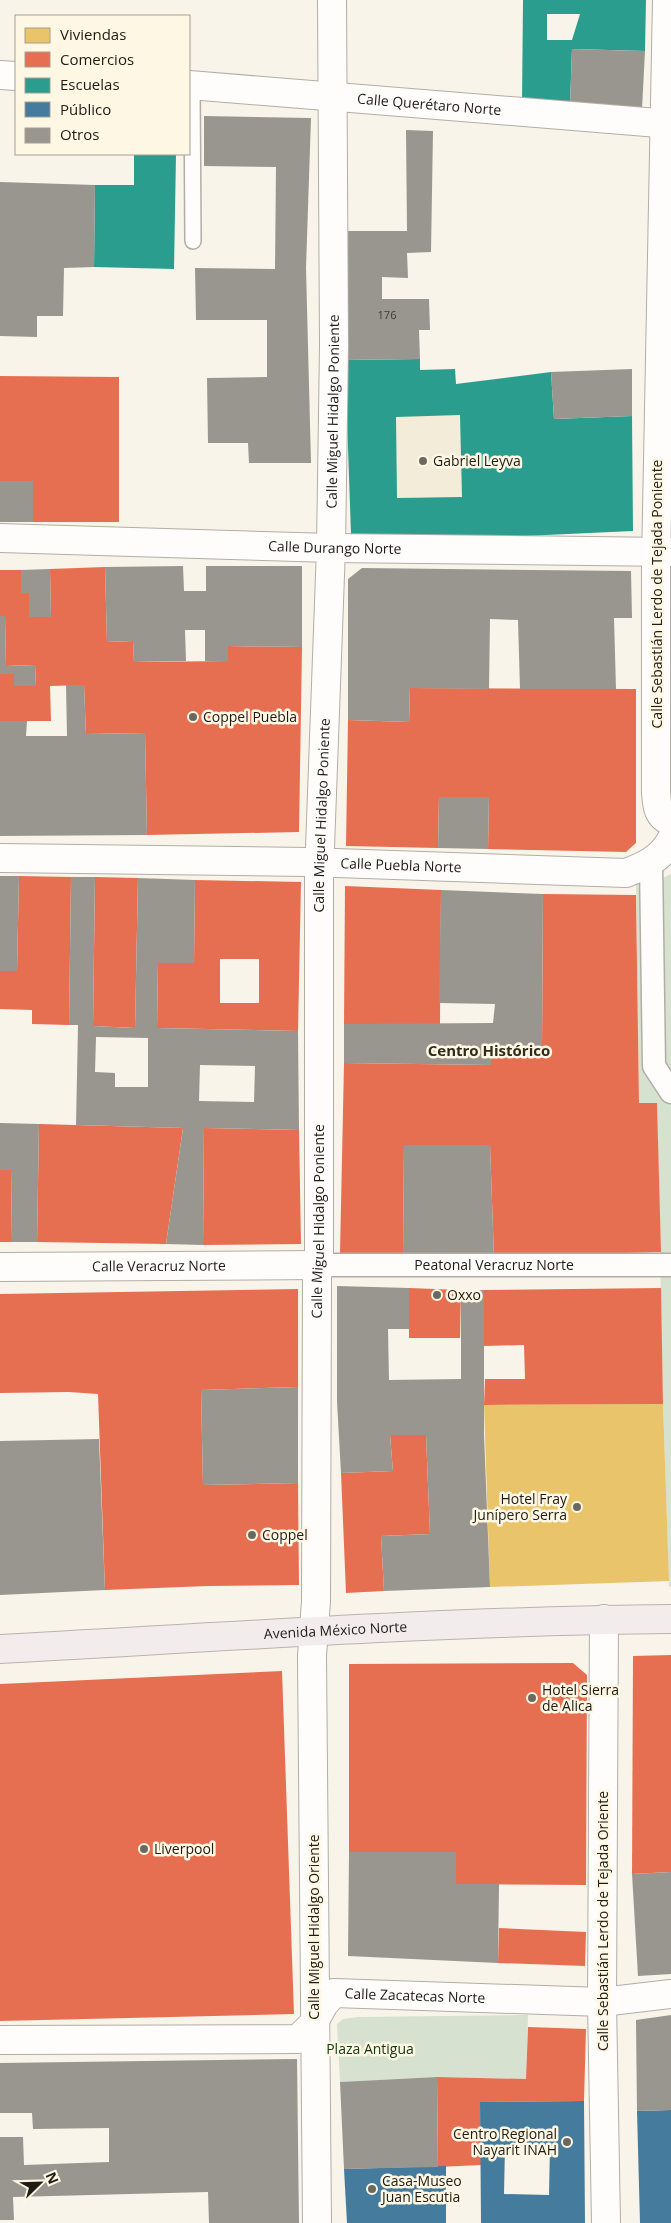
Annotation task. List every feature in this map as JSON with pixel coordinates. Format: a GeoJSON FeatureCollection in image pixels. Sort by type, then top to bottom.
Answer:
{"type":"FeatureCollection","features":[{"type":"Feature","properties":{"kind":"main road","name":"Avenida México Norte"},"geometry":{"type":"LineString","coordinates":[[0,1648],[604,1618],[671,1619]]}},
{"type":"Feature","properties":{"kind":"street","name":"Calle Miguel Hidalgo Poniente"},"geometry":{"type":"LineString","coordinates":[[313,1632],[316,1601],[320,863],[331,548],[334,346],[332,0]]}},
{"type":"Feature","properties":{"kind":"street","name":"Calle Sebastián Lerdo de Tejada Poniente"},"geometry":{"type":"LineString","coordinates":[[667,0],[668,124],[664,552],[657,808],[663,818],[671,822]]}},
{"type":"Feature","properties":{"kind":"street"},"geometry":{"type":"LineString","coordinates":[[0,75],[15,76]]}},
{"type":"Feature","properties":{"kind":"street","name":"Calle Querétaro Norte"},"geometry":{"type":"LineString","coordinates":[[190,85],[668,124]]}},
{"type":"Feature","properties":{"kind":"street","name":"Calle Durango Norte"},"geometry":{"type":"LineString","coordinates":[[0,538],[331,548],[664,552]]}},
{"type":"Feature","properties":{"kind":"street","name":"Calle Puebla Norte"},"geometry":{"type":"LineString","coordinates":[[0,858],[320,863],[626,873],[651,863],[667,849],[671,840]]}},
{"type":"Feature","properties":{"kind":"street"},"geometry":{"type":"LineString","coordinates":[[651,863],[654,1066],[671,1092]]}},
{"type":"Feature","properties":{"kind":"street","name":"Peatonal Veracruz Norte"},"geometry":{"type":"LineString","coordinates":[[318,1265],[671,1265]]}},
{"type":"Feature","properties":{"kind":"street","name":"Calle Veracruz Norte"},"geometry":{"type":"LineString","coordinates":[[0,1267],[318,1265]]}},
{"type":"Feature","properties":{"kind":"street","name":"Calle Sebastián Lerdo de Tejada Oriente"},"geometry":{"type":"LineString","coordinates":[[604,1618],[602,2002],[606,2223]]}},
{"type":"Feature","properties":{"kind":"street","name":"Calle Miguel Hidalgo Oriente"},"geometry":{"type":"LineString","coordinates":[[313,1632],[315,1964],[313,2024],[316,2223]]}},
{"type":"Feature","properties":{"kind":"street","name":"Calle Zacatecas Norte"},"geometry":{"type":"LineString","coordinates":[[0,2040],[298,2039],[313,2024],[324,2004],[334,1993],[602,2002],[671,1994]]}},
{"type":"Feature","properties":{"kind":"lane"},"geometry":{"type":"LineString","coordinates":[[190,85],[193,241]]}},
{"type":"Feature","properties":{"kind":"shaded area","name":"Gabriel Leyva"},"geometry":{"type":"Polygon","coordinates":[[[456,384],[501,537],[351,534],[345,388],[456,384]]]}},
{"type":"Feature","properties":{"kind":"green space"},"geometry":{"type":"Polygon","coordinates":[[[671,874],[671,1586],[669,1587],[657,1103],[639,1103],[636,880],[663,878],[671,874]]]}},
{"type":"Feature","properties":{"kind":"green space","name":"Plaza Antigua"},"geometry":{"type":"Polygon","coordinates":[[[528,2015],[526,2079],[437,2077],[340,2082],[337,2024],[343,2019],[358,2017],[528,2015]]]}},
{"type":"Feature","properties":{"kind":"building: Viviendas","name":"Hotel Fray Junípero Serra"},"geometry":{"type":"Polygon","coordinates":[[[663,1404],[669,1581],[490,1587],[484,1405],[663,1404]]]}},
{"type":"Feature","properties":{"kind":"building: Comercios"},"geometry":{"type":"Polygon","coordinates":[[[0,376],[119,377],[119,522],[33,522],[33,481],[0,481],[0,376]]]}},
{"type":"Feature","properties":{"kind":"building: Comercios","name":"Coppel Puebla"},"geometry":{"type":"Polygon","coordinates":[[[105,567],[107,642],[133,641],[134,662],[228,661],[228,646],[302,647],[299,832],[147,835],[145,733],[86,734],[84,685],[50,686],[51,721],[0,721],[0,674],[14,674],[14,686],[36,686],[35,665],[6,666],[5,616],[0,616],[0,570],[21,570],[21,593],[29,593],[29,617],[51,617],[50,569],[105,567]]]}},
{"type":"Feature","properties":{"kind":"building: Comercios"},"geometry":{"type":"Polygon","coordinates":[[[410,688],[636,689],[636,843],[626,852],[488,849],[489,797],[439,797],[438,848],[346,846],[348,720],[409,722],[410,688]]]}},
{"type":"Feature","properties":{"kind":"building: Comercios"},"geometry":{"type":"Polygon","coordinates":[[[19,876],[71,877],[69,1025],[32,1024],[32,1010],[0,1009],[0,971],[17,971],[19,876]]]}},
{"type":"Feature","properties":{"kind":"building: Comercios"},"geometry":{"type":"Polygon","coordinates":[[[95,877],[138,878],[135,1028],[93,1026],[95,877]]]}},
{"type":"Feature","properties":{"kind":"building: Comercios"},"geometry":{"type":"Polygon","coordinates":[[[195,880],[301,882],[298,1031],[157,1028],[158,963],[194,963],[195,880]],[[220,959],[220,1003],[259,1003],[259,959],[220,959]]]}},
{"type":"Feature","properties":{"kind":"building: Comercios"},"geometry":{"type":"Polygon","coordinates":[[[345,886],[441,890],[440,1024],[344,1024],[345,886]]]}},
{"type":"Feature","properties":{"kind":"building: Comercios"},"geometry":{"type":"Polygon","coordinates":[[[543,894],[636,895],[639,1103],[657,1103],[661,1252],[494,1257],[490,1145],[404,1145],[403,1253],[340,1253],[344,1063],[491,1065],[491,1046],[542,1046],[543,894]]]}},
{"type":"Feature","properties":{"kind":"building: Comercios"},"geometry":{"type":"Polygon","coordinates":[[[39,1124],[183,1128],[166,1244],[37,1242],[39,1124]]]}},
{"type":"Feature","properties":{"kind":"building: Comercios"},"geometry":{"type":"Polygon","coordinates":[[[204,1128],[299,1130],[301,1244],[203,1245],[204,1128]]]}},
{"type":"Feature","properties":{"kind":"building: Comercios"},"geometry":{"type":"Polygon","coordinates":[[[0,1170],[11,1170],[12,1242],[0,1242],[0,1170]]]}},
{"type":"Feature","properties":{"kind":"building: Comercios"},"geometry":{"type":"Polygon","coordinates":[[[409,1288],[461,1290],[460,1338],[409,1338],[409,1288]]]}},
{"type":"Feature","properties":{"kind":"building: Comercios"},"geometry":{"type":"Polygon","coordinates":[[[661,1288],[663,1404],[484,1405],[485,1379],[525,1379],[524,1345],[484,1346],[484,1290],[661,1288]]]}},
{"type":"Feature","properties":{"kind":"building: Comercios"},"geometry":{"type":"Polygon","coordinates":[[[298,1289],[298,1387],[201,1390],[203,1485],[298,1483],[299,1585],[105,1590],[98,1394],[69,1392],[0,1393],[0,1294],[298,1289]]]}},
{"type":"Feature","properties":{"kind":"building: Comercios"},"geometry":{"type":"Polygon","coordinates":[[[390,1435],[426,1435],[430,1534],[381,1536],[384,1591],[346,1593],[341,1473],[393,1471],[390,1435]]]}},
{"type":"Feature","properties":{"kind":"building: Comercios"},"geometry":{"type":"Polygon","coordinates":[[[671,1655],[671,1872],[632,1874],[633,1656],[671,1655]]]}},
{"type":"Feature","properties":{"kind":"building: Comercios"},"geometry":{"type":"Polygon","coordinates":[[[573,1663],[587,1675],[586,1885],[456,1884],[456,1852],[349,1852],[349,1664],[573,1663]]]}},
{"type":"Feature","properties":{"kind":"building: Comercios","name":"Liverpool"},"geometry":{"type":"Polygon","coordinates":[[[282,1671],[294,2014],[0,2021],[0,1684],[282,1671]]]}},
{"type":"Feature","properties":{"kind":"building: Comercios"},"geometry":{"type":"Polygon","coordinates":[[[499,1928],[586,1932],[585,1966],[498,1963],[499,1928]]]}},
{"type":"Feature","properties":{"kind":"building: Comercios"},"geometry":{"type":"Polygon","coordinates":[[[528,2027],[586,2029],[584,2101],[480,2102],[481,2165],[438,2167],[437,2077],[526,2079],[528,2027]]]}},
{"type":"Feature","properties":{"kind":"building: Escuelas"},"geometry":{"type":"Polygon","coordinates":[[[523,0],[646,0],[645,51],[572,49],[570,105],[522,103],[523,0]],[[547,14],[547,40],[572,40],[580,14],[547,14]]]}},
{"type":"Feature","properties":{"kind":"building: Escuelas"},"geometry":{"type":"Polygon","coordinates":[[[134,155],[176,155],[174,269],[94,267],[95,185],[134,185],[134,155]]]}},
{"type":"Feature","properties":{"kind":"building: Escuelas"},"geometry":{"type":"Polygon","coordinates":[[[420,359],[420,370],[455,369],[456,384],[551,372],[554,419],[632,416],[633,531],[501,537],[351,534],[345,360],[420,359]],[[460,415],[396,417],[397,498],[462,497],[460,415]]]}},
{"type":"Feature","properties":{"kind":"building: Público"},"geometry":{"type":"Polygon","coordinates":[[[584,2101],[585,2223],[481,2223],[480,2102],[584,2101]],[[505,2146],[504,2194],[549,2195],[550,2147],[505,2146]]]}},
{"type":"Feature","properties":{"kind":"building: Público"},"geometry":{"type":"Polygon","coordinates":[[[671,2110],[671,2223],[640,2223],[637,2111],[671,2110]]]}},
{"type":"Feature","properties":{"kind":"building: Público"},"geometry":{"type":"Polygon","coordinates":[[[446,2166],[446,2223],[347,2223],[344,2169],[446,2166]]]}},
{"type":"Feature","properties":{"kind":"building: Otros"},"geometry":{"type":"Polygon","coordinates":[[[572,49],[645,51],[642,109],[570,105],[572,49]]]}},
{"type":"Feature","properties":{"kind":"building: Otros"},"geometry":{"type":"Polygon","coordinates":[[[204,116],[311,118],[306,268],[311,463],[249,463],[248,443],[208,443],[207,378],[267,377],[267,320],[196,320],[195,268],[275,269],[276,167],[204,166],[204,116]]]}},
{"type":"Feature","properties":{"kind":"building: Otros"},"geometry":{"type":"Polygon","coordinates":[[[406,130],[433,131],[431,252],[407,253],[408,278],[382,277],[382,299],[429,299],[430,330],[419,330],[420,359],[345,360],[342,231],[407,231],[406,130]]]}},
{"type":"Feature","properties":{"kind":"building: Otros"},"geometry":{"type":"Polygon","coordinates":[[[0,182],[95,185],[94,267],[64,268],[63,316],[37,316],[37,337],[0,336],[0,182]]]}},
{"type":"Feature","properties":{"kind":"building: Otros"},"geometry":{"type":"Polygon","coordinates":[[[632,369],[632,416],[554,419],[551,372],[632,369]]]}},
{"type":"Feature","properties":{"kind":"building: Otros"},"geometry":{"type":"Polygon","coordinates":[[[0,481],[33,481],[33,522],[0,522],[0,481]]]}},
{"type":"Feature","properties":{"kind":"building: Otros"},"geometry":{"type":"Polygon","coordinates":[[[183,566],[184,591],[206,591],[206,566],[302,566],[302,647],[228,646],[228,661],[205,661],[205,630],[185,630],[186,661],[134,662],[133,641],[107,642],[105,567],[183,566]]]}},
{"type":"Feature","properties":{"kind":"building: Otros"},"geometry":{"type":"Polygon","coordinates":[[[362,568],[631,571],[632,618],[614,618],[616,689],[520,689],[518,620],[490,619],[489,689],[410,688],[409,722],[348,720],[348,579],[362,568]]]}},
{"type":"Feature","properties":{"kind":"building: Otros"},"geometry":{"type":"Polygon","coordinates":[[[50,569],[51,617],[29,617],[29,593],[21,593],[21,570],[50,569]]]}},
{"type":"Feature","properties":{"kind":"building: Otros"},"geometry":{"type":"Polygon","coordinates":[[[0,616],[5,616],[6,666],[35,665],[36,686],[14,686],[14,674],[0,674],[0,616]]]}},
{"type":"Feature","properties":{"kind":"building: Otros"},"geometry":{"type":"Polygon","coordinates":[[[66,685],[84,685],[86,734],[145,733],[147,835],[0,836],[0,721],[27,721],[26,736],[67,736],[66,685]]]}},
{"type":"Feature","properties":{"kind":"building: Otros"},"geometry":{"type":"Polygon","coordinates":[[[439,797],[489,797],[488,849],[438,848],[439,797]]]}},
{"type":"Feature","properties":{"kind":"building: Otros"},"geometry":{"type":"Polygon","coordinates":[[[0,876],[19,876],[17,971],[0,971],[0,876]]]}},
{"type":"Feature","properties":{"kind":"building: Otros"},"geometry":{"type":"Polygon","coordinates":[[[71,877],[95,877],[93,1026],[135,1028],[138,878],[195,880],[194,963],[158,963],[157,1028],[298,1031],[299,1130],[204,1128],[203,1245],[166,1244],[183,1128],[76,1125],[78,1025],[69,1025],[71,877]],[[96,1037],[95,1072],[115,1073],[115,1087],[148,1087],[148,1038],[96,1037]],[[200,1065],[199,1101],[254,1102],[255,1066],[200,1065]]]}},
{"type":"Feature","properties":{"kind":"building: Otros"},"geometry":{"type":"Polygon","coordinates":[[[441,890],[543,894],[542,1046],[491,1046],[491,1065],[344,1063],[344,1024],[493,1023],[495,1004],[439,1003],[441,890]]]}},
{"type":"Feature","properties":{"kind":"building: Otros"},"geometry":{"type":"Polygon","coordinates":[[[0,1123],[39,1124],[37,1242],[12,1242],[11,1170],[0,1170],[0,1123]]]}},
{"type":"Feature","properties":{"kind":"building: Otros"},"geometry":{"type":"Polygon","coordinates":[[[404,1145],[490,1145],[494,1257],[403,1253],[404,1145]]]}},
{"type":"Feature","properties":{"kind":"building: Otros"},"geometry":{"type":"Polygon","coordinates":[[[337,1286],[409,1288],[409,1329],[388,1329],[389,1380],[461,1379],[461,1290],[484,1290],[484,1434],[490,1587],[384,1591],[381,1536],[430,1534],[426,1435],[390,1435],[393,1471],[341,1473],[337,1401],[337,1286]]]}},
{"type":"Feature","properties":{"kind":"building: Otros"},"geometry":{"type":"Polygon","coordinates":[[[298,1387],[298,1483],[203,1485],[201,1390],[298,1387]]]}},
{"type":"Feature","properties":{"kind":"building: Otros"},"geometry":{"type":"Polygon","coordinates":[[[99,1439],[105,1590],[0,1595],[0,1441],[99,1439]]]}},
{"type":"Feature","properties":{"kind":"building: Otros"},"geometry":{"type":"Polygon","coordinates":[[[349,1852],[456,1852],[456,1884],[499,1884],[498,1963],[348,1956],[349,1852]]]}},
{"type":"Feature","properties":{"kind":"building: Otros"},"geometry":{"type":"Polygon","coordinates":[[[671,1872],[671,1974],[638,1976],[632,1874],[671,1872]]]}},
{"type":"Feature","properties":{"kind":"building: Otros"},"geometry":{"type":"Polygon","coordinates":[[[671,2015],[671,2110],[637,2111],[636,2020],[671,2015]]]}},
{"type":"Feature","properties":{"kind":"building: Otros"},"geometry":{"type":"Polygon","coordinates":[[[297,2059],[299,2223],[209,2223],[208,2192],[13,2197],[14,2220],[0,2220],[0,2137],[23,2137],[24,2165],[109,2162],[109,2128],[33,2129],[32,2113],[0,2113],[0,2063],[297,2059]]]}},
{"type":"Feature","properties":{"kind":"building: Otros"},"geometry":{"type":"Polygon","coordinates":[[[437,2077],[438,2167],[344,2169],[340,2082],[437,2077]]]}},
{"type":"Feature","properties":{"kind":"place","name":"Gabriel Leyva"},"geometry":{"type":"Point","coordinates":[423,461]}},
{"type":"Feature","properties":{"kind":"place","name":"Coppel Puebla"},"geometry":{"type":"Point","coordinates":[193,717]}},
{"type":"Feature","properties":{"kind":"place","name":"Oxxo"},"geometry":{"type":"Point","coordinates":[437,1295]}},
{"type":"Feature","properties":{"kind":"place","name":"Hotel Fray Junípero Serra"},"geometry":{"type":"Point","coordinates":[577,1507]}},
{"type":"Feature","properties":{"kind":"place","name":"Coppel"},"geometry":{"type":"Point","coordinates":[252,1535]}},
{"type":"Feature","properties":{"kind":"place","name":"Hotel Sierra de Alica"},"geometry":{"type":"Point","coordinates":[532,1698]}},
{"type":"Feature","properties":{"kind":"place","name":"Liverpool"},"geometry":{"type":"Point","coordinates":[144,1849]}},
{"type":"Feature","properties":{"kind":"place","name":"Centro Regional Nayarit INAH"},"geometry":{"type":"Point","coordinates":[567,2142]}},
{"type":"Feature","properties":{"kind":"place","name":"Casa-Museo Juan Escutia"},"geometry":{"type":"Point","coordinates":[372,2189]}},
{"type":"Feature","properties":{"kind":"district","name":"Centro Histórico"},"geometry":{"type":"Point","coordinates":[489,1051]}}]}
